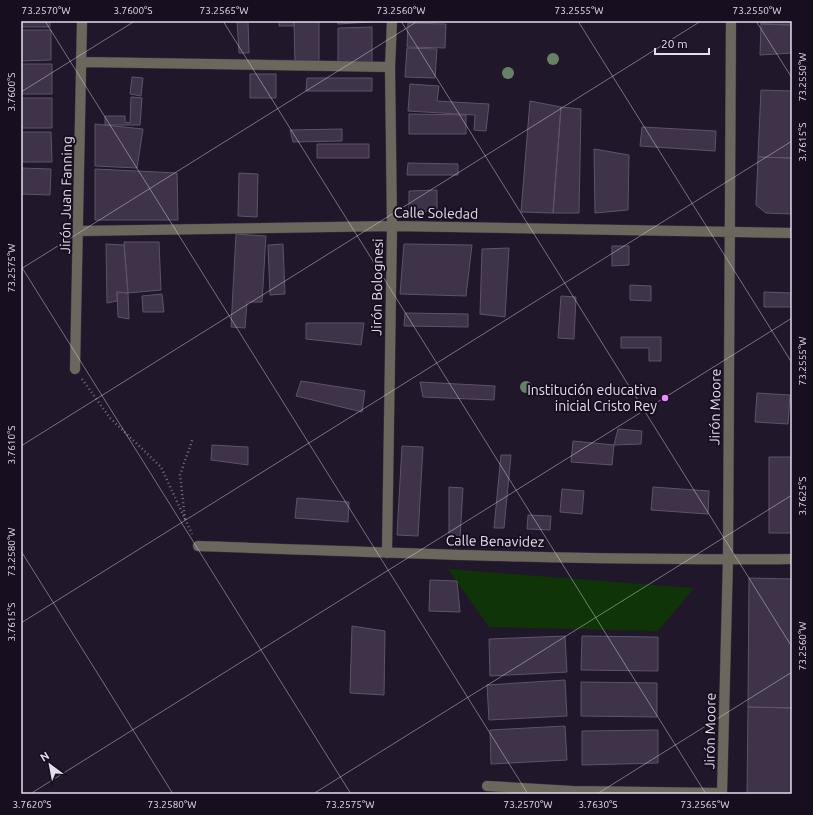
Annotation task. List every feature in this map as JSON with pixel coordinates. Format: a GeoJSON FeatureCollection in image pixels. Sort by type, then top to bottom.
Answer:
{"type":"FeatureCollection","features":[{"type":"Feature","properties":{"kind":"street","name":"Jirón Juan Fanning"},"geometry":{"type":"LineString","coordinates":[[75,369],[83,62],[82,21]]}},
{"type":"Feature","properties":{"kind":"street","name":"Jirón Bolognesi"},"geometry":{"type":"LineString","coordinates":[[387,553],[392,226],[390,67],[392,21]]}},
{"type":"Feature","properties":{"kind":"street","name":"Jirón Moore"},"geometry":{"type":"LineString","coordinates":[[722,793],[728,559],[731,21]]}},
{"type":"Feature","properties":{"kind":"street"},"geometry":{"type":"LineString","coordinates":[[83,62],[390,67]]}},
{"type":"Feature","properties":{"kind":"street","name":"Calle Soledad"},"geometry":{"type":"LineString","coordinates":[[79,231],[392,226],[792,233]]}},
{"type":"Feature","properties":{"kind":"street","name":"Calle Benavidez"},"geometry":{"type":"LineString","coordinates":[[198,546],[387,553],[792,559]]}},
{"type":"Feature","properties":{"kind":"street"},"geometry":{"type":"LineString","coordinates":[[487,786],[572,791],[722,793]]}},
{"type":"Feature","properties":{"kind":"path"},"geometry":{"type":"LineString","coordinates":[[75,369],[110,418],[161,467],[198,546]]}},
{"type":"Feature","properties":{"kind":"path"},"geometry":{"type":"LineString","coordinates":[[186,523],[180,475],[193,438]]}},
{"type":"Feature","properties":{"kind":"green space"},"geometry":{"type":"Polygon","coordinates":[[[448,569],[694,588],[658,631],[489,627],[448,569]]]}},
{"type":"Feature","properties":{"kind":"building"},"geometry":{"type":"Polygon","coordinates":[[[21,21],[50,21],[50,27],[21,27],[21,21]]]}},
{"type":"Feature","properties":{"kind":"building"},"geometry":{"type":"Polygon","coordinates":[[[237,21],[248,21],[249,53],[239,53],[237,21]]]}},
{"type":"Feature","properties":{"kind":"building"},"geometry":{"type":"Polygon","coordinates":[[[279,21],[294,21],[294,26],[279,26],[279,21]]]}},
{"type":"Feature","properties":{"kind":"building"},"geometry":{"type":"Polygon","coordinates":[[[294,21],[319,21],[319,61],[295,62],[294,21]]]}},
{"type":"Feature","properties":{"kind":"building"},"geometry":{"type":"Polygon","coordinates":[[[337,21],[371,21],[371,22],[338,24],[337,21]]]}},
{"type":"Feature","properties":{"kind":"building"},"geometry":{"type":"Polygon","coordinates":[[[761,21],[792,21],[792,25],[761,24],[761,21]]]}},
{"type":"Feature","properties":{"kind":"building"},"geometry":{"type":"Polygon","coordinates":[[[408,23],[446,24],[445,48],[407,47],[408,23]]]}},
{"type":"Feature","properties":{"kind":"building"},"geometry":{"type":"Polygon","coordinates":[[[761,24],[792,25],[792,53],[760,55],[761,24]]]}},
{"type":"Feature","properties":{"kind":"building"},"geometry":{"type":"Polygon","coordinates":[[[372,27],[372,62],[338,62],[338,28],[372,27]]]}},
{"type":"Feature","properties":{"kind":"building"},"geometry":{"type":"Polygon","coordinates":[[[21,30],[51,30],[51,60],[21,61],[21,30]]]}},
{"type":"Feature","properties":{"kind":"building"},"geometry":{"type":"Polygon","coordinates":[[[407,48],[437,49],[435,78],[405,77],[407,48]]]}},
{"type":"Feature","properties":{"kind":"building"},"geometry":{"type":"Polygon","coordinates":[[[21,64],[52,64],[52,94],[21,94],[21,64]]]}},
{"type":"Feature","properties":{"kind":"building"},"geometry":{"type":"Polygon","coordinates":[[[250,74],[276,74],[276,98],[250,98],[250,74]]]}},
{"type":"Feature","properties":{"kind":"building"},"geometry":{"type":"Polygon","coordinates":[[[132,77],[143,78],[141,96],[130,94],[132,77]]]}},
{"type":"Feature","properties":{"kind":"building"},"geometry":{"type":"Polygon","coordinates":[[[307,78],[372,78],[372,91],[306,91],[307,78]]]}},
{"type":"Feature","properties":{"kind":"building"},"geometry":{"type":"Polygon","coordinates":[[[410,84],[439,86],[437,101],[489,104],[486,131],[474,130],[475,115],[408,111],[410,84]]]}},
{"type":"Feature","properties":{"kind":"building"},"geometry":{"type":"Polygon","coordinates":[[[761,90],[792,91],[792,158],[758,157],[761,90]]]}},
{"type":"Feature","properties":{"kind":"building"},"geometry":{"type":"Polygon","coordinates":[[[131,97],[142,98],[140,125],[105,125],[105,116],[125,116],[125,122],[130,123],[131,97]]]}},
{"type":"Feature","properties":{"kind":"building"},"geometry":{"type":"Polygon","coordinates":[[[21,98],[52,98],[52,128],[21,128],[21,98]]]}},
{"type":"Feature","properties":{"kind":"building"},"geometry":{"type":"Polygon","coordinates":[[[530,101],[561,107],[553,213],[521,212],[530,101]]]}},
{"type":"Feature","properties":{"kind":"building"},"geometry":{"type":"Polygon","coordinates":[[[561,107],[581,109],[579,213],[553,213],[561,107]]]}},
{"type":"Feature","properties":{"kind":"building"},"geometry":{"type":"Polygon","coordinates":[[[409,114],[466,115],[466,134],[409,134],[409,114]]]}},
{"type":"Feature","properties":{"kind":"building"},"geometry":{"type":"Polygon","coordinates":[[[95,124],[143,129],[137,168],[95,166],[95,124]]]}},
{"type":"Feature","properties":{"kind":"building"},"geometry":{"type":"Polygon","coordinates":[[[642,127],[716,131],[715,151],[640,146],[642,127]]]}},
{"type":"Feature","properties":{"kind":"building"},"geometry":{"type":"Polygon","coordinates":[[[342,129],[342,141],[293,142],[290,130],[342,129]]]}},
{"type":"Feature","properties":{"kind":"building"},"geometry":{"type":"Polygon","coordinates":[[[21,132],[51,132],[52,162],[21,162],[21,132]]]}},
{"type":"Feature","properties":{"kind":"building"},"geometry":{"type":"Polygon","coordinates":[[[317,144],[369,144],[369,158],[317,158],[317,144]]]}},
{"type":"Feature","properties":{"kind":"building"},"geometry":{"type":"Polygon","coordinates":[[[594,149],[629,155],[628,210],[595,213],[594,149]]]}},
{"type":"Feature","properties":{"kind":"building"},"geometry":{"type":"Polygon","coordinates":[[[758,157],[792,158],[792,214],[766,213],[756,205],[758,157]]]}},
{"type":"Feature","properties":{"kind":"building"},"geometry":{"type":"Polygon","coordinates":[[[408,163],[458,164],[458,175],[407,175],[408,163]]]}},
{"type":"Feature","properties":{"kind":"building"},"geometry":{"type":"Polygon","coordinates":[[[21,168],[51,169],[50,195],[21,194],[21,168]]]}},
{"type":"Feature","properties":{"kind":"building"},"geometry":{"type":"Polygon","coordinates":[[[95,169],[177,173],[178,220],[95,220],[95,169]]]}},
{"type":"Feature","properties":{"kind":"building"},"geometry":{"type":"Polygon","coordinates":[[[239,173],[258,174],[257,217],[238,216],[239,173]]]}},
{"type":"Feature","properties":{"kind":"building"},"geometry":{"type":"Polygon","coordinates":[[[437,190],[437,211],[409,212],[409,191],[437,190]]]}},
{"type":"Feature","properties":{"kind":"building"},"geometry":{"type":"Polygon","coordinates":[[[236,234],[266,236],[262,302],[247,302],[245,328],[231,327],[236,234]]]}},
{"type":"Feature","properties":{"kind":"building"},"geometry":{"type":"Polygon","coordinates":[[[124,242],[159,242],[161,290],[128,293],[124,242]]]}},
{"type":"Feature","properties":{"kind":"building"},"geometry":{"type":"Polygon","coordinates":[[[106,244],[124,245],[128,293],[117,292],[117,301],[107,303],[106,244]]]}},
{"type":"Feature","properties":{"kind":"building"},"geometry":{"type":"Polygon","coordinates":[[[283,244],[285,294],[270,295],[268,245],[283,244]]]}},
{"type":"Feature","properties":{"kind":"building"},"geometry":{"type":"Polygon","coordinates":[[[404,244],[472,245],[466,296],[400,294],[404,244]]]}},
{"type":"Feature","properties":{"kind":"building"},"geometry":{"type":"Polygon","coordinates":[[[612,246],[629,246],[629,265],[612,266],[612,246]]]}},
{"type":"Feature","properties":{"kind":"building"},"geometry":{"type":"Polygon","coordinates":[[[509,248],[505,317],[480,314],[482,249],[509,248]]]}},
{"type":"Feature","properties":{"kind":"building"},"geometry":{"type":"Polygon","coordinates":[[[630,285],[651,286],[651,301],[630,300],[630,285]]]}},
{"type":"Feature","properties":{"kind":"building"},"geometry":{"type":"Polygon","coordinates":[[[117,292],[128,293],[129,319],[118,317],[117,292]]]}},
{"type":"Feature","properties":{"kind":"building"},"geometry":{"type":"Polygon","coordinates":[[[764,292],[792,293],[792,307],[764,307],[764,292]]]}},
{"type":"Feature","properties":{"kind":"building"},"geometry":{"type":"Polygon","coordinates":[[[162,294],[164,312],[143,312],[142,296],[162,294]]]}},
{"type":"Feature","properties":{"kind":"building"},"geometry":{"type":"Polygon","coordinates":[[[561,296],[576,297],[574,339],[558,338],[561,296]]]}},
{"type":"Feature","properties":{"kind":"building"},"geometry":{"type":"Polygon","coordinates":[[[405,313],[468,314],[468,327],[404,326],[405,313]]]}},
{"type":"Feature","properties":{"kind":"building"},"geometry":{"type":"Polygon","coordinates":[[[306,323],[364,323],[361,345],[306,339],[306,323]]]}},
{"type":"Feature","properties":{"kind":"building"},"geometry":{"type":"Polygon","coordinates":[[[621,337],[661,337],[661,361],[649,361],[649,348],[621,348],[621,337]]]}},
{"type":"Feature","properties":{"kind":"building"},"geometry":{"type":"Polygon","coordinates":[[[301,381],[365,391],[362,412],[296,396],[301,381]]]}},
{"type":"Feature","properties":{"kind":"building"},"geometry":{"type":"Polygon","coordinates":[[[420,382],[495,386],[494,400],[423,397],[420,382]]]}},
{"type":"Feature","properties":{"kind":"building"},"geometry":{"type":"Polygon","coordinates":[[[757,393],[790,395],[788,424],[755,422],[757,393]]]}},
{"type":"Feature","properties":{"kind":"building"},"geometry":{"type":"Polygon","coordinates":[[[618,429],[642,431],[641,444],[614,445],[618,429]]]}},
{"type":"Feature","properties":{"kind":"building"},"geometry":{"type":"Polygon","coordinates":[[[573,441],[614,445],[612,465],[571,462],[573,441]]]}},
{"type":"Feature","properties":{"kind":"building"},"geometry":{"type":"Polygon","coordinates":[[[212,445],[248,447],[248,465],[211,460],[212,445]]]}},
{"type":"Feature","properties":{"kind":"building"},"geometry":{"type":"Polygon","coordinates":[[[402,446],[423,447],[418,536],[397,535],[402,446]]]}},
{"type":"Feature","properties":{"kind":"building"},"geometry":{"type":"Polygon","coordinates":[[[501,455],[511,455],[504,528],[494,528],[501,455]]]}},
{"type":"Feature","properties":{"kind":"building"},"geometry":{"type":"Polygon","coordinates":[[[769,457],[792,457],[792,533],[769,533],[769,457]]]}},
{"type":"Feature","properties":{"kind":"building"},"geometry":{"type":"Polygon","coordinates":[[[449,487],[463,488],[460,538],[449,537],[449,487]]]}},
{"type":"Feature","properties":{"kind":"building"},"geometry":{"type":"Polygon","coordinates":[[[653,487],[709,491],[708,514],[651,510],[653,487]]]}},
{"type":"Feature","properties":{"kind":"building"},"geometry":{"type":"Polygon","coordinates":[[[562,489],[584,491],[582,514],[560,512],[562,489]]]}},
{"type":"Feature","properties":{"kind":"building"},"geometry":{"type":"Polygon","coordinates":[[[297,498],[349,502],[348,522],[295,518],[297,498]]]}},
{"type":"Feature","properties":{"kind":"building"},"geometry":{"type":"Polygon","coordinates":[[[528,515],[551,516],[550,530],[527,529],[528,515]]]}},
{"type":"Feature","properties":{"kind":"building"},"geometry":{"type":"Polygon","coordinates":[[[749,578],[792,579],[792,708],[748,707],[749,578]]]}},
{"type":"Feature","properties":{"kind":"building"},"geometry":{"type":"Polygon","coordinates":[[[430,580],[457,581],[460,612],[429,611],[430,580]]]}},
{"type":"Feature","properties":{"kind":"building"},"geometry":{"type":"Polygon","coordinates":[[[352,626],[385,631],[384,695],[350,693],[352,626]]]}},
{"type":"Feature","properties":{"kind":"building"},"geometry":{"type":"Polygon","coordinates":[[[565,636],[567,672],[490,676],[489,639],[565,636]]]}},
{"type":"Feature","properties":{"kind":"building"},"geometry":{"type":"Polygon","coordinates":[[[582,636],[658,637],[658,671],[581,670],[582,636]]]}},
{"type":"Feature","properties":{"kind":"building"},"geometry":{"type":"Polygon","coordinates":[[[565,680],[567,716],[489,720],[487,685],[565,680]]]}},
{"type":"Feature","properties":{"kind":"building"},"geometry":{"type":"Polygon","coordinates":[[[581,682],[657,683],[657,717],[581,716],[581,682]]]}},
{"type":"Feature","properties":{"kind":"building"},"geometry":{"type":"Polygon","coordinates":[[[748,707],[792,708],[792,794],[747,794],[748,707]]]}},
{"type":"Feature","properties":{"kind":"building"},"geometry":{"type":"Polygon","coordinates":[[[565,726],[567,760],[491,764],[490,730],[565,726]]]}},
{"type":"Feature","properties":{"kind":"building"},"geometry":{"type":"Polygon","coordinates":[[[658,730],[658,763],[582,765],[582,731],[658,730]]]}},
{"type":"Feature","properties":{"kind":"place","name":"Institución educativa inicial Cristo Rey"},"geometry":{"type":"Point","coordinates":[665,398]}}]}
